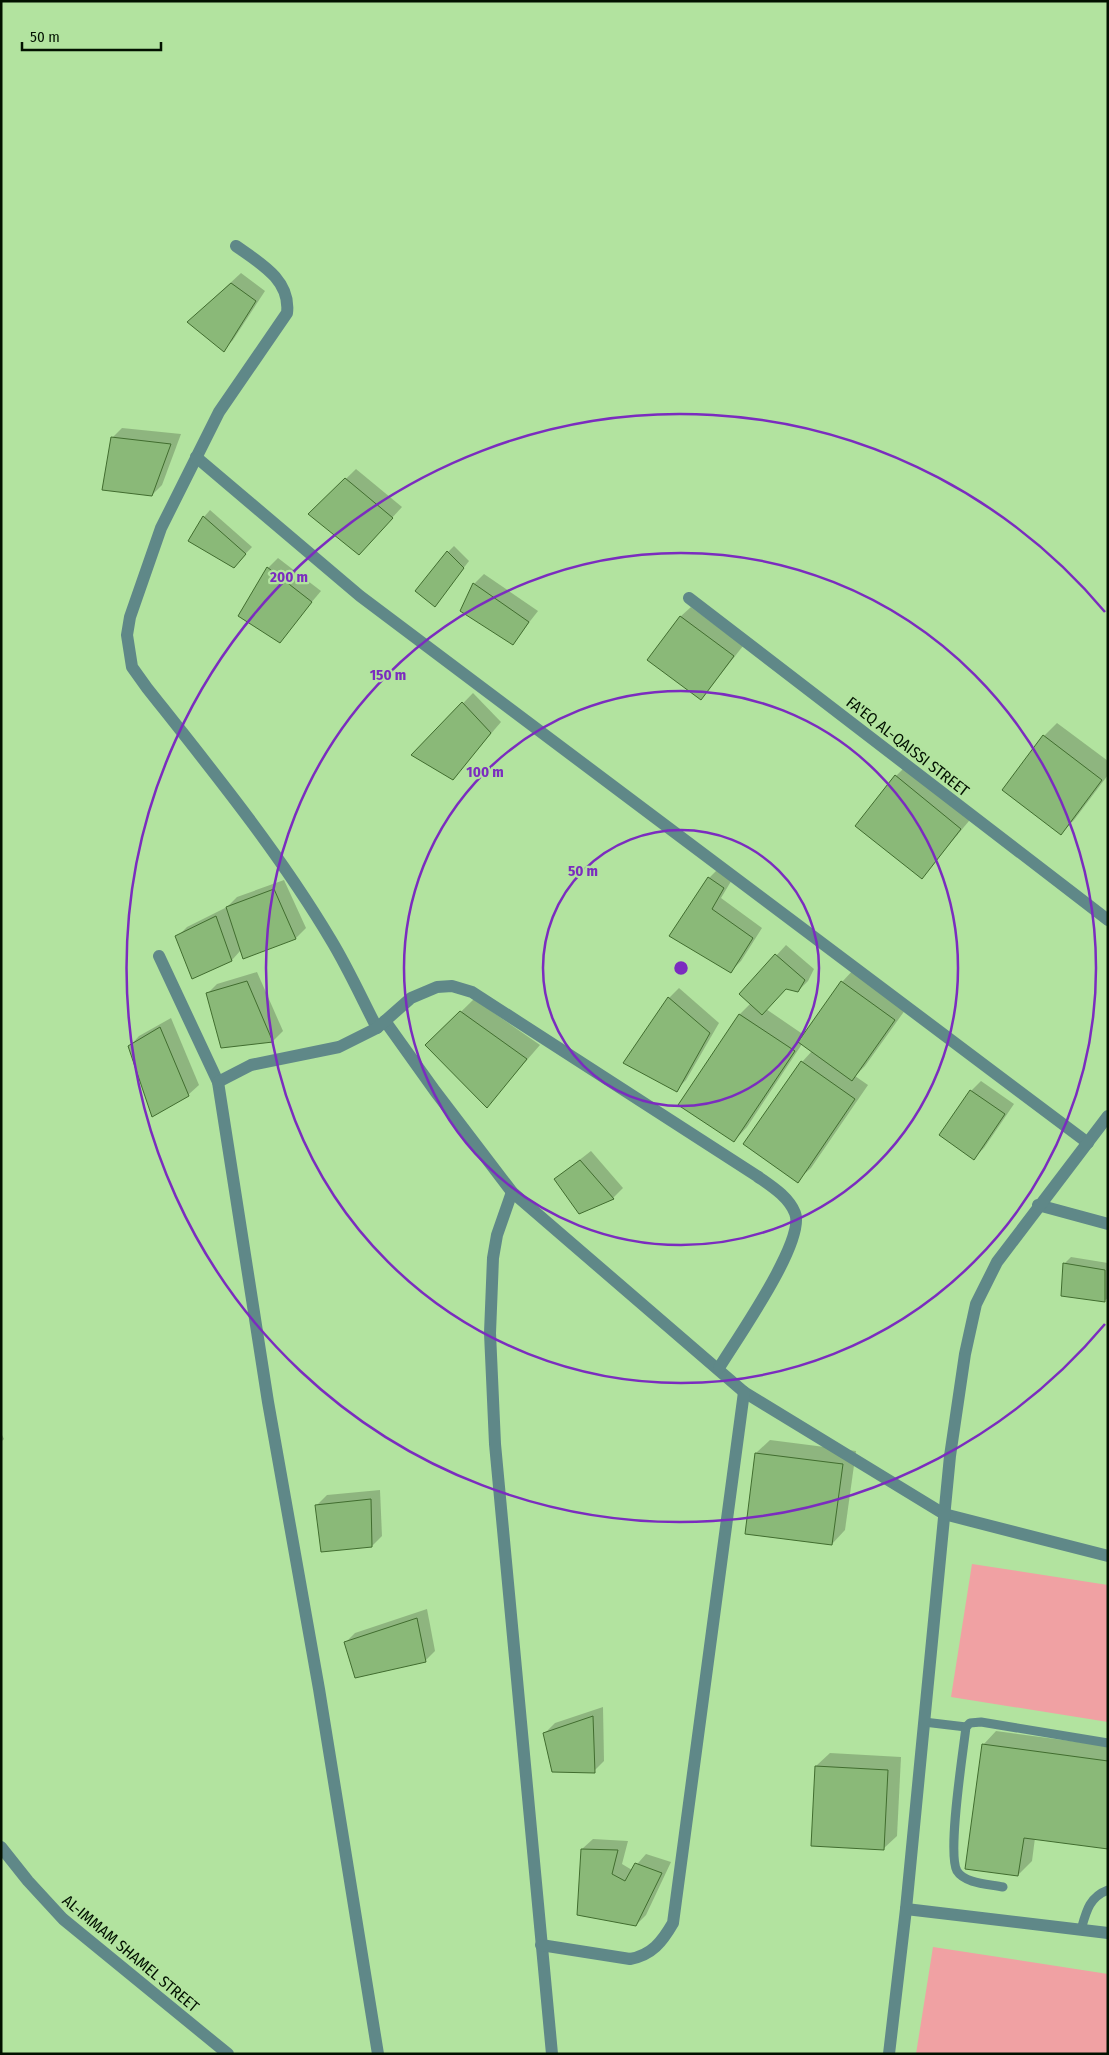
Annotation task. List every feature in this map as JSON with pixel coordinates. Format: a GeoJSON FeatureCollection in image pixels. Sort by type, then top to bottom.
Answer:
{"type":"FeatureCollection","features":[{"type":"Feature","properties":{"kind":"street"},"geometry":{"type":"LineString","coordinates":[[236,246],[264,266],[284,286],[288,295],[287,313],[219,412],[161,528],[130,617],[127,635],[132,667],[263,836],[332,941],[381,1024],[512,1192],[744,1392],[944,1514],[1108,1556]]}},
{"type":"Feature","properties":{"kind":"street"},"geometry":{"type":"LineString","coordinates":[[196,456],[360,596],[1088,1143]]}},
{"type":"Feature","properties":{"kind":"street","name":"FA'EQ AL-QAISSI STREET"},"geometry":{"type":"LineString","coordinates":[[689,598],[1108,920]]}},
{"type":"Feature","properties":{"kind":"street"},"geometry":{"type":"LineString","coordinates":[[159,956],[218,1082],[268,1402],[319,1689],[378,2054]]}},
{"type":"Feature","properties":{"kind":"street"},"geometry":{"type":"LineString","coordinates":[[218,1082],[251,1065],[339,1047],[381,1024],[411,998],[437,987],[452,986],[472,992],[780,1192],[795,1213],[797,1224],[783,1262],[718,1368]]}},
{"type":"Feature","properties":{"kind":"street"},"geometry":{"type":"LineString","coordinates":[[889,2054],[906,1909],[944,1514],[965,1354],[976,1304],[997,1262],[1038,1205],[1108,1116]]}},
{"type":"Feature","properties":{"kind":"street"},"geometry":{"type":"LineString","coordinates":[[512,1192],[497,1235],[493,1258],[490,1334],[494,1444],[552,2054]]}},
{"type":"Feature","properties":{"kind":"street"},"geometry":{"type":"LineString","coordinates":[[1038,1205],[1108,1224]]}},
{"type":"Feature","properties":{"kind":"street"},"geometry":{"type":"LineString","coordinates":[[541,1945],[630,1959],[641,1957],[654,1950],[672,1923],[744,1392]]}},
{"type":"Feature","properties":{"kind":"street","name":"AL-IMMAM SHAMEL STREET"},"geometry":{"type":"LineString","coordinates":[[1,1846],[28,1881],[64,1919],[228,2054]]}},
{"type":"Feature","properties":{"kind":"street"},"geometry":{"type":"LineString","coordinates":[[906,1909],[1108,1933]]}},
{"type":"Feature","properties":{"kind":"lane"},"geometry":{"type":"LineString","coordinates":[[924,1722],[966,1727]]}},
{"type":"Feature","properties":{"kind":"lane"},"geometry":{"type":"LineString","coordinates":[[1004,1886],[965,1879],[957,1870],[954,1841],[966,1727],[970,1723],[981,1722],[1108,1743]]}},
{"type":"Feature","properties":{"kind":"lane"},"geometry":{"type":"LineString","coordinates":[[1081,1930],[1087,1906],[1099,1893],[1108,1890]]}},
{"type":"Feature","properties":{"kind":"shaded area"},"geometry":{"type":"Polygon","coordinates":[[[972,1564],[1108,1585],[1108,1722],[951,1697],[972,1564]]]}},
{"type":"Feature","properties":{"kind":"shaded area"},"geometry":{"type":"Polygon","coordinates":[[[933,1947],[1108,1974],[1108,2054],[916,2054],[933,1947]]]}},
{"type":"Feature","properties":{"kind":"building"},"geometry":{"type":"Polygon","coordinates":[[[231,283],[256,301],[224,352],[187,322],[231,283]]]}},
{"type":"Feature","properties":{"kind":"building"},"geometry":{"type":"Polygon","coordinates":[[[111,437],[171,444],[152,496],[102,490],[111,437]]]}},
{"type":"Feature","properties":{"kind":"building"},"geometry":{"type":"Polygon","coordinates":[[[345,478],[393,518],[359,555],[308,514],[345,478]]]}},
{"type":"Feature","properties":{"kind":"building"},"geometry":{"type":"Polygon","coordinates":[[[203,516],[246,554],[234,568],[188,541],[203,516]]]}},
{"type":"Feature","properties":{"kind":"building"},"geometry":{"type":"Polygon","coordinates":[[[447,551],[464,568],[435,607],[415,591],[447,551]]]}},
{"type":"Feature","properties":{"kind":"building"},"geometry":{"type":"Polygon","coordinates":[[[267,567],[312,602],[280,643],[238,616],[267,567]]]}},
{"type":"Feature","properties":{"kind":"building"},"geometry":{"type":"Polygon","coordinates":[[[473,583],[529,622],[513,645],[460,611],[473,583]]]}},
{"type":"Feature","properties":{"kind":"building"},"geometry":{"type":"Polygon","coordinates":[[[680,616],[734,656],[701,700],[647,660],[680,616]]]}},
{"type":"Feature","properties":{"kind":"building"},"geometry":{"type":"Polygon","coordinates":[[[462,702],[491,733],[453,780],[411,755],[462,702]]]}},
{"type":"Feature","properties":{"kind":"building"},"geometry":{"type":"Polygon","coordinates":[[[1043,735],[1102,780],[1061,835],[1002,790],[1043,735]]]}},
{"type":"Feature","properties":{"kind":"building"},"geometry":{"type":"Polygon","coordinates":[[[895,775],[961,829],[922,879],[855,826],[895,775]]]}},
{"type":"Feature","properties":{"kind":"building"},"geometry":{"type":"Polygon","coordinates":[[[708,877],[724,888],[712,909],[753,938],[731,973],[669,936],[708,877]]]}},
{"type":"Feature","properties":{"kind":"building"},"geometry":{"type":"Polygon","coordinates":[[[274,889],[296,939],[243,959],[226,907],[274,889]]]}},
{"type":"Feature","properties":{"kind":"building"},"geometry":{"type":"Polygon","coordinates":[[[216,916],[232,961],[192,979],[175,936],[216,916]]]}},
{"type":"Feature","properties":{"kind":"building"},"geometry":{"type":"Polygon","coordinates":[[[775,954],[805,980],[798,992],[786,989],[762,1015],[739,994],[775,954]]]}},
{"type":"Feature","properties":{"kind":"building"},"geometry":{"type":"Polygon","coordinates":[[[247,981],[273,1042],[221,1048],[206,993],[247,981]]]}},
{"type":"Feature","properties":{"kind":"building"},"geometry":{"type":"Polygon","coordinates":[[[841,981],[895,1020],[852,1081],[798,1042],[841,981]]]}},
{"type":"Feature","properties":{"kind":"building"},"geometry":{"type":"Polygon","coordinates":[[[668,997],[710,1033],[677,1092],[623,1063],[668,997]]]}},
{"type":"Feature","properties":{"kind":"building"},"geometry":{"type":"Polygon","coordinates":[[[460,1011],[527,1059],[487,1108],[425,1045],[460,1011]]]}},
{"type":"Feature","properties":{"kind":"building"},"geometry":{"type":"Polygon","coordinates":[[[739,1014],[795,1051],[734,1142],[678,1105],[739,1014]]]}},
{"type":"Feature","properties":{"kind":"building"},"geometry":{"type":"Polygon","coordinates":[[[160,1027],[189,1096],[152,1117],[128,1046],[160,1027]]]}},
{"type":"Feature","properties":{"kind":"building"},"geometry":{"type":"Polygon","coordinates":[[[801,1061],[855,1099],[798,1183],[743,1144],[801,1061]]]}},
{"type":"Feature","properties":{"kind":"building"},"geometry":{"type":"Polygon","coordinates":[[[970,1090],[1005,1114],[974,1160],[939,1135],[970,1090]]]}},
{"type":"Feature","properties":{"kind":"building"},"geometry":{"type":"Polygon","coordinates":[[[580,1160],[614,1199],[579,1214],[554,1179],[580,1160]]]}},
{"type":"Feature","properties":{"kind":"building"},"geometry":{"type":"Polygon","coordinates":[[[1063,1263],[1105,1270],[1105,1302],[1061,1296],[1063,1263]]]}},
{"type":"Feature","properties":{"kind":"building"},"geometry":{"type":"Polygon","coordinates":[[[755,1453],[843,1464],[832,1545],[745,1534],[755,1453]]]}},
{"type":"Feature","properties":{"kind":"building"},"geometry":{"type":"Polygon","coordinates":[[[371,1499],[372,1547],[321,1552],[315,1505],[371,1499]]]}},
{"type":"Feature","properties":{"kind":"building"},"geometry":{"type":"Polygon","coordinates":[[[417,1618],[426,1662],[355,1678],[344,1642],[417,1618]]]}},
{"type":"Feature","properties":{"kind":"building"},"geometry":{"type":"Polygon","coordinates":[[[593,1716],[595,1773],[552,1772],[543,1733],[593,1716]]]}},
{"type":"Feature","properties":{"kind":"building"},"geometry":{"type":"Polygon","coordinates":[[[982,1744],[1108,1761],[1108,1849],[1024,1838],[1018,1876],[965,1869],[982,1744]]]}},
{"type":"Feature","properties":{"kind":"building"},"geometry":{"type":"Polygon","coordinates":[[[815,1766],[888,1770],[884,1850],[811,1846],[815,1766]]]}},
{"type":"Feature","properties":{"kind":"building"},"geometry":{"type":"Polygon","coordinates":[[[581,1849],[618,1850],[612,1874],[625,1881],[635,1863],[662,1873],[636,1926],[577,1915],[581,1849]]]}}]}
